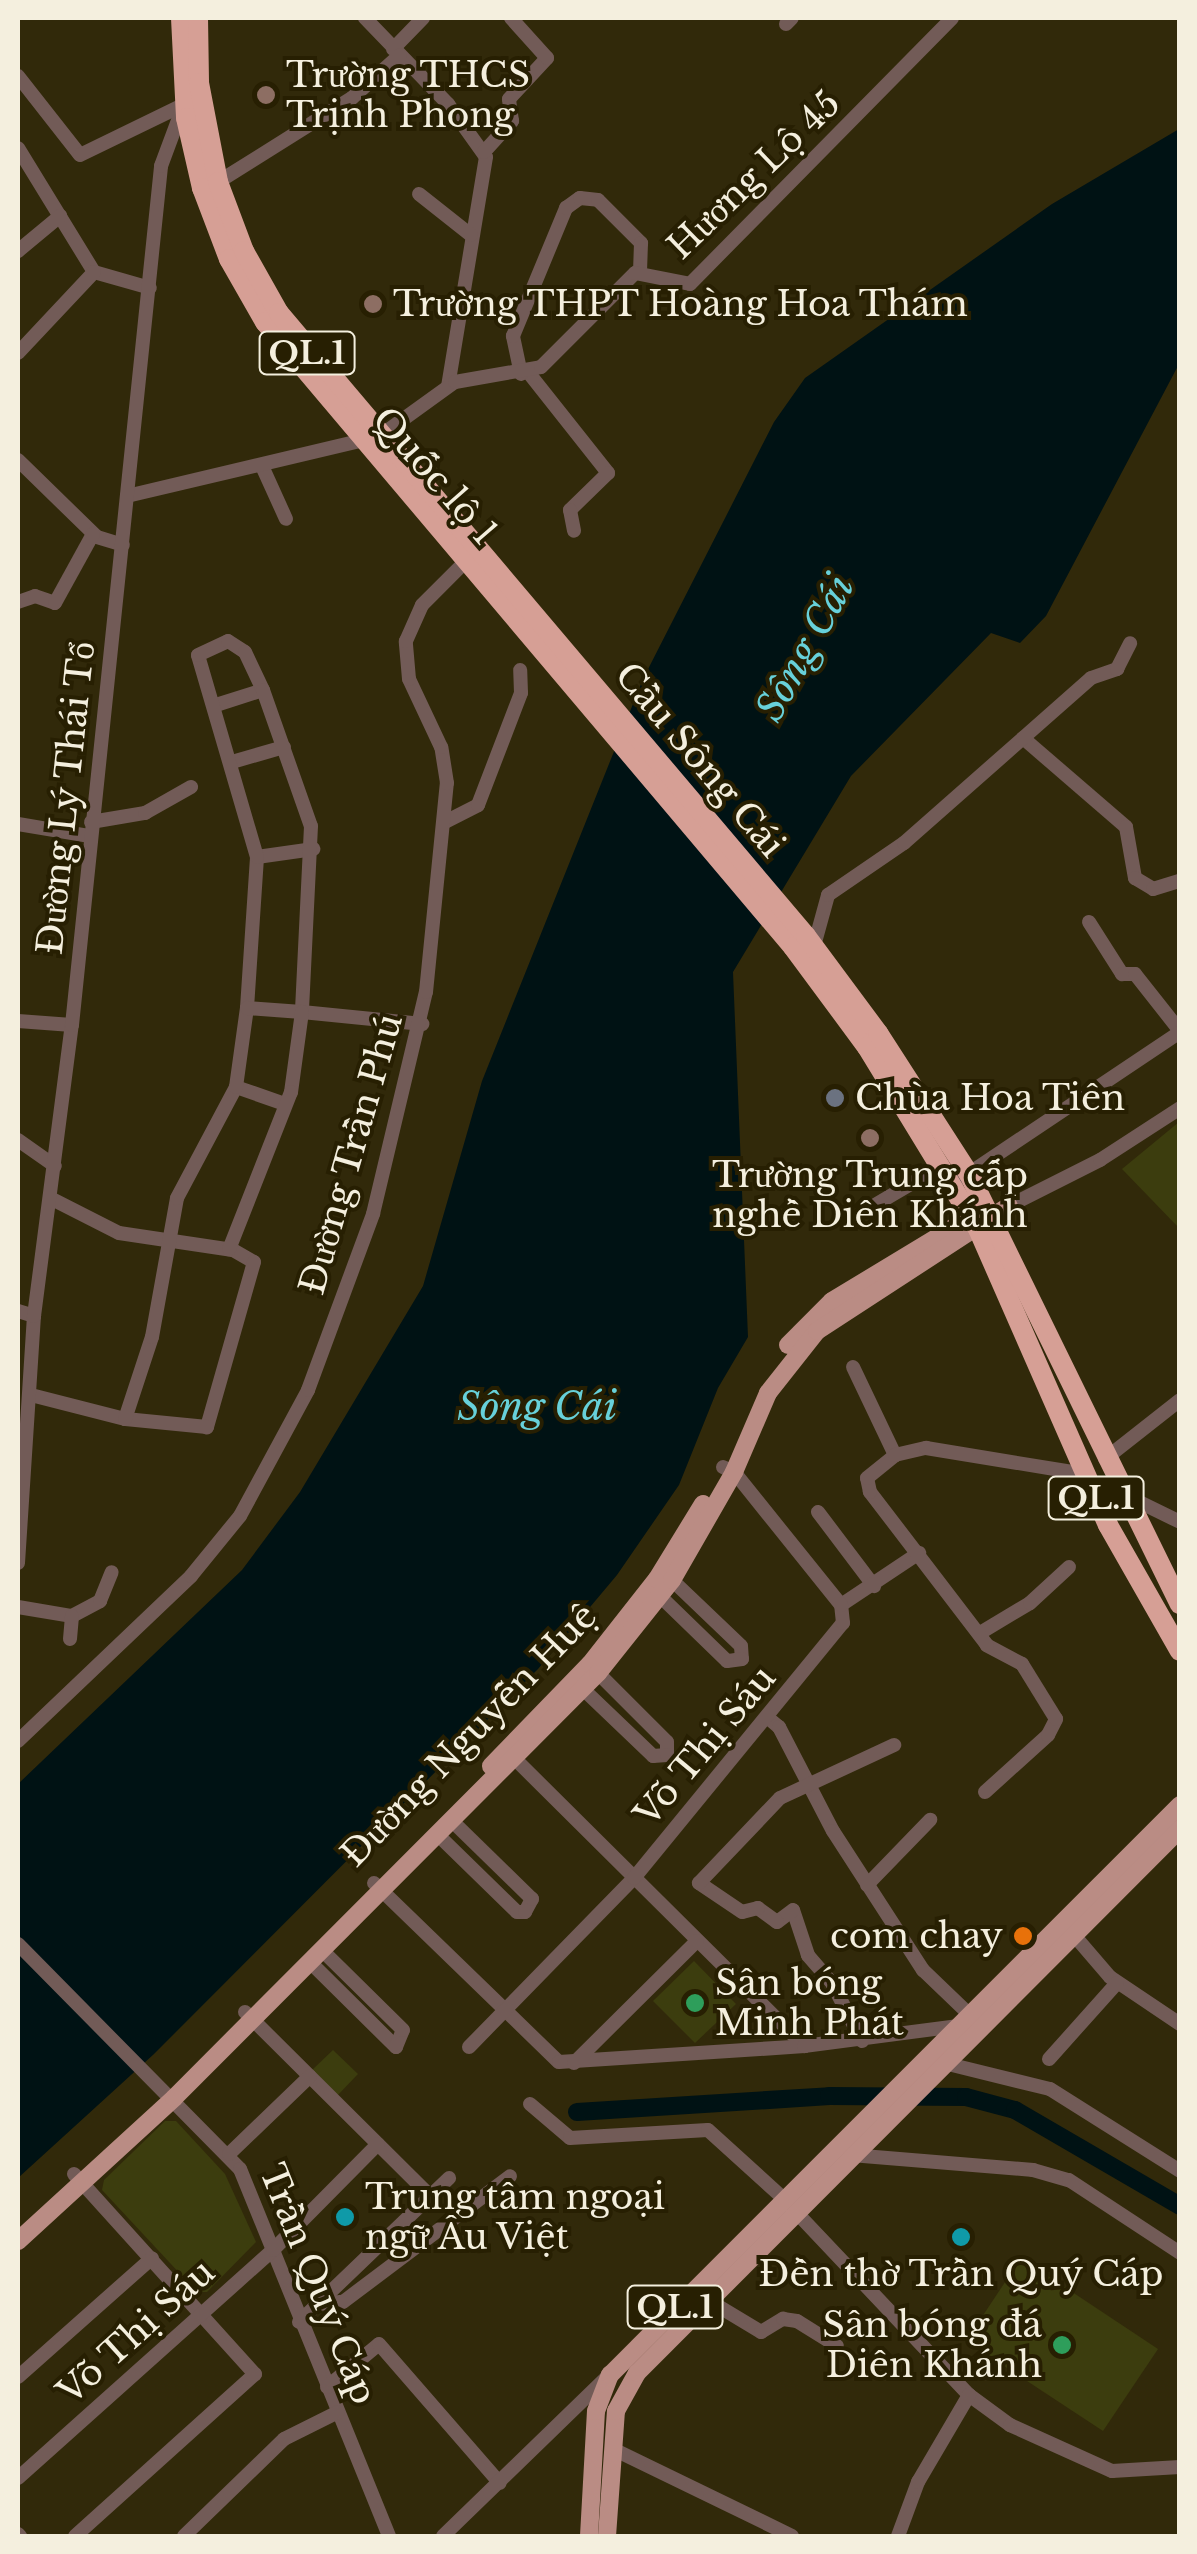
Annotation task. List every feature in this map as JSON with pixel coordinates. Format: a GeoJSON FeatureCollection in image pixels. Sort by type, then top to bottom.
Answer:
{"type":"FeatureCollection","features":[{"type":"Feature","properties":{"kind":"highway","name":"Quốc lộ 1"},"geometry":{"type":"LineString","coordinates":[[181,18],[185,104],[202,188],[238,276],[283,349],[371,439],[540,633]]}},
{"type":"Feature","properties":{"kind":"highway","name":"Quốc lộ 1"},"geometry":{"type":"LineString","coordinates":[[198,18],[203,118],[218,182],[244,251],[279,313],[371,439],[466,560],[540,633]]}},
{"type":"Feature","properties":{"kind":"highway","name":"Cầu Sông Cái"},"geometry":{"type":"LineString","coordinates":[[540,633],[804,943]]}},
{"type":"Feature","properties":{"kind":"highway","name":"QL.1"},"geometry":{"type":"LineString","coordinates":[[804,943],[955,1174],[987,1216],[1137,1557],[1180,1628]]}},
{"type":"Feature","properties":{"kind":"highway","name":"QL.1"},"geometry":{"type":"LineString","coordinates":[[1035,1332],[1180,1604]]}},
{"type":"Feature","properties":{"kind":"highway","name":"QL.1"},"geometry":{"type":"LineString","coordinates":[[1035,1332],[1085,1474],[1125,1561],[1180,1651]]}},
{"type":"Feature","properties":{"kind":"main road","name":"Đường Nguyễn Huệ"},"geometry":{"type":"LineString","coordinates":[[249,2016],[598,1673],[663,1585],[729,1469],[770,1367],[808,1322],[987,1216]]}},
{"type":"Feature","properties":{"kind":"main road","name":"Đường Nguyễn Huệ"},"geometry":{"type":"LineString","coordinates":[[18,2241],[165,2089],[316,1956],[378,1887],[452,1821],[663,1585]]}},
{"type":"Feature","properties":{"kind":"main road","name":"QL.1"},"geometry":{"type":"LineString","coordinates":[[929,2071],[964,2020],[1180,1805]]}},
{"type":"Feature","properties":{"kind":"main road","name":"QL.1"},"geometry":{"type":"LineString","coordinates":[[589,2536],[594,2423],[610,2375],[1180,1829]]}},
{"type":"Feature","properties":{"kind":"main road","name":"QL.1"},"geometry":{"type":"LineString","coordinates":[[607,2536],[616,2411],[628,2385],[789,2205],[851,2154],[868,2127]]}},
{"type":"Feature","properties":{"kind":"main road","name":"Đường Nguyễn Huệ"},"geometry":{"type":"LineString","coordinates":[[18,2225],[78,2178]]}},
{"type":"Feature","properties":{"kind":"street"},"geometry":{"type":"LineString","coordinates":[[364,18],[484,152]]}},
{"type":"Feature","properties":{"kind":"street"},"geometry":{"type":"LineString","coordinates":[[218,182],[352,98],[423,18]]}},
{"type":"Feature","properties":{"kind":"street"},"geometry":{"type":"LineString","coordinates":[[448,386],[484,152],[512,120],[508,99],[548,58],[511,18]]}},
{"type":"Feature","properties":{"kind":"street","name":"Hương Lộ 45"},"geometry":{"type":"LineString","coordinates":[[371,439],[448,386],[541,367],[640,272],[681,286],[694,281],[952,18]]}},
{"type":"Feature","properties":{"kind":"street"},"geometry":{"type":"LineString","coordinates":[[18,76],[80,155],[185,104]]}},
{"type":"Feature","properties":{"kind":"street","name":"Đường Lý Thái Tổ"},"geometry":{"type":"LineString","coordinates":[[18,1563],[34,1316],[72,1025],[162,158],[185,104]]}},
{"type":"Feature","properties":{"kind":"street"},"geometry":{"type":"LineString","coordinates":[[18,148],[94,272],[150,288]]}},
{"type":"Feature","properties":{"kind":"street"},"geometry":{"type":"LineString","coordinates":[[419,194],[471,236]]}},
{"type":"Feature","properties":{"kind":"street"},"geometry":{"type":"LineString","coordinates":[[574,531],[570,510],[608,473],[524,373],[513,336],[566,208],[580,198],[598,200],[641,243],[640,272]]}},
{"type":"Feature","properties":{"kind":"street"},"geometry":{"type":"LineString","coordinates":[[18,251],[60,216]]}},
{"type":"Feature","properties":{"kind":"street"},"geometry":{"type":"LineString","coordinates":[[18,353],[94,272]]}},
{"type":"Feature","properties":{"kind":"street"},"geometry":{"type":"LineString","coordinates":[[127,496],[371,439]]}},
{"type":"Feature","properties":{"kind":"street"},"geometry":{"type":"LineString","coordinates":[[18,460],[94,534],[123,545]]}},
{"type":"Feature","properties":{"kind":"street"},"geometry":{"type":"LineString","coordinates":[[262,466],[286,519]]}},
{"type":"Feature","properties":{"kind":"street"},"geometry":{"type":"LineString","coordinates":[[18,602],[35,596],[55,603],[94,534]]}},
{"type":"Feature","properties":{"kind":"street","name":"Đường Trần Phú"},"geometry":{"type":"LineString","coordinates":[[18,1740],[192,1576],[240,1516],[278,1455],[371,1220],[422,1024],[445,822],[444,759],[412,688],[406,641],[422,605],[466,560]]}},
{"type":"Feature","properties":{"kind":"street"},"geometry":{"type":"LineString","coordinates":[[126,1419],[152,1337],[167,1238],[182,1186],[236,1087],[247,1008],[257,858],[216,706],[198,655],[228,641],[244,652],[262,690],[284,747],[313,849],[302,1012],[285,1104],[228,1249]]}},
{"type":"Feature","properties":{"kind":"street"},"geometry":{"type":"LineString","coordinates":[[804,943],[828,895],[904,842],[1091,678],[1117,669],[1130,643]]}},
{"type":"Feature","properties":{"kind":"street"},"geometry":{"type":"LineString","coordinates":[[445,822],[466,817],[478,806],[521,693],[520,670]]}},
{"type":"Feature","properties":{"kind":"street"},"geometry":{"type":"LineString","coordinates":[[216,706],[262,690]]}},
{"type":"Feature","properties":{"kind":"street"},"geometry":{"type":"LineString","coordinates":[[1023,738],[1126,827],[1135,878],[1152,889],[1180,882]]}},
{"type":"Feature","properties":{"kind":"street"},"geometry":{"type":"LineString","coordinates":[[232,762],[284,747]]}},
{"type":"Feature","properties":{"kind":"street"},"geometry":{"type":"LineString","coordinates":[[18,824],[91,829],[145,813],[191,787]]}},
{"type":"Feature","properties":{"kind":"street"},"geometry":{"type":"LineString","coordinates":[[257,858],[313,849]]}},
{"type":"Feature","properties":{"kind":"street"},"geometry":{"type":"LineString","coordinates":[[875,1204],[955,1174],[1180,1032],[1135,974],[1122,974],[1089,922]]}},
{"type":"Feature","properties":{"kind":"street"},"geometry":{"type":"LineString","coordinates":[[247,1008],[422,1024]]}},
{"type":"Feature","properties":{"kind":"street"},"geometry":{"type":"LineString","coordinates":[[18,1021],[72,1025]]}},
{"type":"Feature","properties":{"kind":"street"},"geometry":{"type":"LineString","coordinates":[[236,1087],[285,1104]]}},
{"type":"Feature","properties":{"kind":"street"},"geometry":{"type":"LineString","coordinates":[[987,1216],[1100,1160],[1180,1108]]}},
{"type":"Feature","properties":{"kind":"street"},"geometry":{"type":"LineString","coordinates":[[18,1140],[55,1166]]}},
{"type":"Feature","properties":{"kind":"street"},"geometry":{"type":"LineString","coordinates":[[31,1395],[126,1419],[207,1428],[254,1262],[228,1249],[119,1233],[52,1198]]}},
{"type":"Feature","properties":{"kind":"street"},"geometry":{"type":"LineString","coordinates":[[18,1311],[34,1316]]}},
{"type":"Feature","properties":{"kind":"street"},"geometry":{"type":"LineString","coordinates":[[853,1367],[895,1456]]}},
{"type":"Feature","properties":{"kind":"street"},"geometry":{"type":"LineString","coordinates":[[1105,1459],[1180,1400]]}},
{"type":"Feature","properties":{"kind":"street"},"geometry":{"type":"LineString","coordinates":[[985,1792],[1056,1722],[1022,1664],[989,1647],[870,1492],[868,1475],[895,1456],[950,1450],[1085,1474]]}},
{"type":"Feature","properties":{"kind":"street"},"geometry":{"type":"LineString","coordinates":[[729,1469],[840,1605],[919,1554]]}},
{"type":"Feature","properties":{"kind":"street"},"geometry":{"type":"LineString","coordinates":[[1120,1493],[1180,1522]]}},
{"type":"Feature","properties":{"kind":"street"},"geometry":{"type":"LineString","coordinates":[[818,1512],[874,1586]]}},
{"type":"Feature","properties":{"kind":"street"},"geometry":{"type":"LineString","coordinates":[[980,1634],[1030,1603],[1070,1568]]}},
{"type":"Feature","properties":{"kind":"street"},"geometry":{"type":"LineString","coordinates":[[18,1607],[72,1616],[100,1601],[112,1572]]}},
{"type":"Feature","properties":{"kind":"street"},"geometry":{"type":"LineString","coordinates":[[663,1585],[741,1646],[742,1659],[727,1662],[663,1585]]}},
{"type":"Feature","properties":{"kind":"street","name":"Võ Thị Sáu"},"geometry":{"type":"LineString","coordinates":[[469,2047],[634,1878],[843,1624],[840,1605]]}},
{"type":"Feature","properties":{"kind":"street"},"geometry":{"type":"LineString","coordinates":[[70,1639],[72,1616]]}},
{"type":"Feature","properties":{"kind":"street"},"geometry":{"type":"LineString","coordinates":[[583,1690],[653,1756],[666,1755],[668,1742],[598,1673]]}},
{"type":"Feature","properties":{"kind":"street"},"geometry":{"type":"LineString","coordinates":[[378,1887],[555,2059],[574,2062],[862,2041],[964,2020],[923,1970],[867,1885],[811,1784],[767,1717]]}},
{"type":"Feature","properties":{"kind":"street"},"geometry":{"type":"LineString","coordinates":[[862,2041],[832,1982],[808,1955],[793,1910],[777,1922],[758,1908],[742,1912],[699,1883],[780,1798],[894,1744]]}},
{"type":"Feature","properties":{"kind":"street"},"geometry":{"type":"LineString","coordinates":[[511,1755],[804,2046]]}},
{"type":"Feature","properties":{"kind":"street"},"geometry":{"type":"LineString","coordinates":[[867,1885],[930,1820]]}},
{"type":"Feature","properties":{"kind":"street"},"geometry":{"type":"LineString","coordinates":[[438,1835],[525,1912],[532,1898],[452,1821]]}},
{"type":"Feature","properties":{"kind":"street"},"geometry":{"type":"LineString","coordinates":[[1073,1934],[1117,1983],[1180,2024]]}},
{"type":"Feature","properties":{"kind":"street"},"geometry":{"type":"LineString","coordinates":[[574,2062],[697,1941]]}},
{"type":"Feature","properties":{"kind":"street","name":"Trần Quý Cáp"},"geometry":{"type":"LineString","coordinates":[[18,1944],[229,2154],[273,2250],[389,2536]]}},
{"type":"Feature","properties":{"kind":"street"},"geometry":{"type":"LineString","coordinates":[[316,1956],[403,2030],[396,2047],[316,1956]]}},
{"type":"Feature","properties":{"kind":"street"},"geometry":{"type":"LineString","coordinates":[[1049,2059],[1117,1983]]}},
{"type":"Feature","properties":{"kind":"street"},"geometry":{"type":"LineString","coordinates":[[249,2016],[430,2196]]}},
{"type":"Feature","properties":{"kind":"street"},"geometry":{"type":"LineString","coordinates":[[929,2071],[1050,2089],[1180,2171]]}},
{"type":"Feature","properties":{"kind":"street"},"geometry":{"type":"LineString","coordinates":[[229,2154],[310,2076]]}},
{"type":"Feature","properties":{"kind":"street"},"geometry":{"type":"LineString","coordinates":[[530,2104],[570,2138],[708,2130],[789,2205],[969,2395],[1024,2432],[1112,2471],[1180,2466]]}},
{"type":"Feature","properties":{"kind":"street","name":"Võ Thị Sáu"},"geometry":{"type":"LineString","coordinates":[[18,2478],[273,2250],[378,2144]]}},
{"type":"Feature","properties":{"kind":"street"},"geometry":{"type":"LineString","coordinates":[[851,2154],[1033,2170],[1070,2180],[1180,2254]]}},
{"type":"Feature","properties":{"kind":"street"},"geometry":{"type":"LineString","coordinates":[[318,2304],[343,2302],[510,2176]]}},
{"type":"Feature","properties":{"kind":"street"},"geometry":{"type":"LineString","coordinates":[[75,2536],[256,2374],[78,2178]]}},
{"type":"Feature","properties":{"kind":"street"},"geometry":{"type":"LineString","coordinates":[[299,2322],[450,2178]]}},
{"type":"Feature","properties":{"kind":"street"},"geometry":{"type":"LineString","coordinates":[[18,2377],[152,2258]]}},
{"type":"Feature","properties":{"kind":"street"},"geometry":{"type":"LineString","coordinates":[[708,2300],[761,2332],[783,2319],[797,2321],[837,2346]]}},
{"type":"Feature","properties":{"kind":"street"},"geometry":{"type":"LineString","coordinates":[[327,2387],[378,2344],[500,2483]]}},
{"type":"Feature","properties":{"kind":"street"},"geometry":{"type":"LineString","coordinates":[[443,2536],[610,2375]]}},
{"type":"Feature","properties":{"kind":"street"},"geometry":{"type":"LineString","coordinates":[[898,2536],[918,2482],[969,2395]]}},
{"type":"Feature","properties":{"kind":"street"},"geometry":{"type":"LineString","coordinates":[[184,2536],[284,2439],[338,2412]]}},
{"type":"Feature","properties":{"kind":"street"},"geometry":{"type":"LineString","coordinates":[[613,2449],[792,2536]]}},
{"type":"Feature","properties":{"kind":"shaded area"},"geometry":{"type":"Polygon","coordinates":[[[1179,1122],[1179,1228],[1122,1169],[1179,1122]]]}},
{"type":"Feature","properties":{"kind":"shaded area","name":"Sân bóng Minh Phát"},"geometry":{"type":"Polygon","coordinates":[[[694,1961],[736,2004],[695,2043],[653,2001],[694,1961]]]}},
{"type":"Feature","properties":{"kind":"shaded area"},"geometry":{"type":"Polygon","coordinates":[[[333,2050],[358,2074],[336,2097],[311,2071],[333,2050]]]}},
{"type":"Feature","properties":{"kind":"shaded area"},"geometry":{"type":"Polygon","coordinates":[[[165,2121],[176,2121],[225,2174],[256,2242],[207,2292],[197,2292],[102,2190],[104,2180],[165,2121]]]}},
{"type":"Feature","properties":{"kind":"shaded area","name":"Sân bóng đá Diên Khánh"},"geometry":{"type":"Polygon","coordinates":[[[1021,2258],[1158,2349],[1103,2431],[966,2341],[1021,2258]]]}},
{"type":"Feature","properties":{"kind":"water","name":"Sông Cái"},"geometry":{"type":"Polygon","coordinates":[[[1179,129],[1179,364],[1046,616],[1020,643],[991,633],[851,776],[733,972],[748,1337],[718,1388],[679,1485],[617,1575],[538,1669],[154,2054],[18,2178],[18,1784],[242,1570],[300,1492],[423,1286],[482,1081],[643,679],[774,422],[805,378],[1052,204],[1179,129]]]}},
{"type":"Feature","properties":{"kind":"waterway"},"geometry":{"type":"LineString","coordinates":[[577,2112],[829,2096],[966,2097],[1015,2110],[1180,2206]]}},
{"type":"Feature","properties":{"kind":"place","name":"Trường THCS Trịnh Phong"},"geometry":{"type":"Point","coordinates":[266,95]}},
{"type":"Feature","properties":{"kind":"place","name":"Trường THPT Hoàng Hoa Thám"},"geometry":{"type":"Point","coordinates":[373,304]}},
{"type":"Feature","properties":{"kind":"place","name":"Chùa Hoa Tiên"},"geometry":{"type":"Point","coordinates":[835,1098]}},
{"type":"Feature","properties":{"kind":"place","name":"Trường Trung cấp nghề Diên Khánh"},"geometry":{"type":"Point","coordinates":[870,1138]}},
{"type":"Feature","properties":{"kind":"place","name":"com chay"},"geometry":{"type":"Point","coordinates":[1023,1936]}},
{"type":"Feature","properties":{"kind":"place","name":"Sân bóng Minh Phát"},"geometry":{"type":"Point","coordinates":[695,2003]}},
{"type":"Feature","properties":{"kind":"place","name":"Trung tâm ngoại ngữ Âu Việt"},"geometry":{"type":"Point","coordinates":[345,2217]}},
{"type":"Feature","properties":{"kind":"place","name":"Đền thờ Trần Quý Cáp"},"geometry":{"type":"Point","coordinates":[961,2237]}},
{"type":"Feature","properties":{"kind":"place","name":"Sân bóng đá Diên Khánh"},"geometry":{"type":"Point","coordinates":[1062,2345]}}]}
